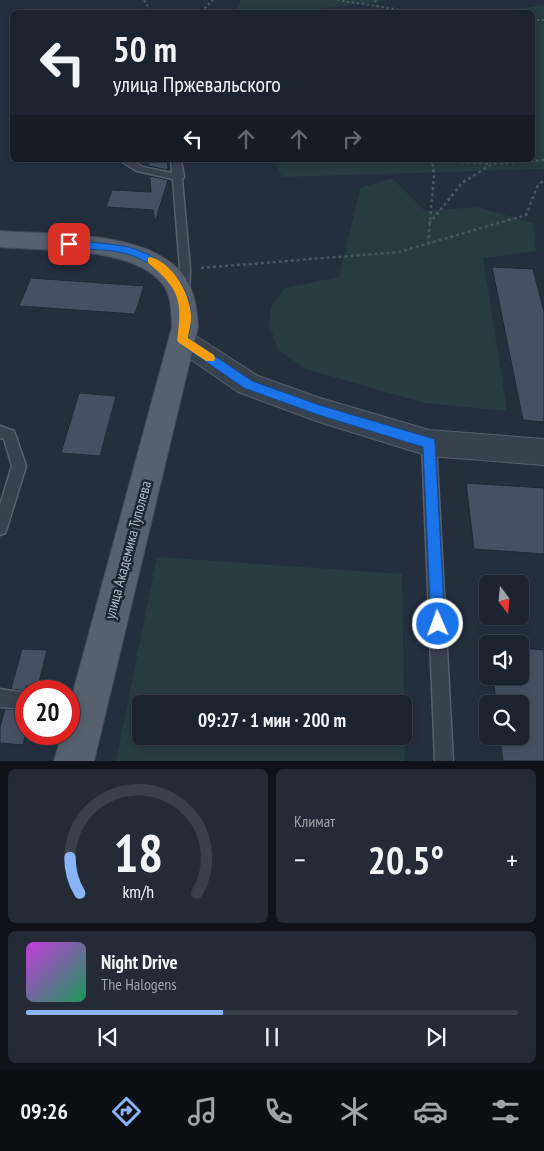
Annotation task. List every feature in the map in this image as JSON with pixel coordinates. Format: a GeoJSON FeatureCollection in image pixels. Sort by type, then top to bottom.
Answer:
{"type":"FeatureCollection","features":[{"type":"Feature","properties":{"kind":"main road"},"geometry":{"type":"LineString","coordinates":[[0,239],[103,246],[132,252],[157,264],[170,275],[179,288],[185,304]]}},
{"type":"Feature","properties":{"kind":"main road","name":"улица Академика Туполева"},"geometry":{"type":"LineString","coordinates":[[80,698],[186,327],[185,304]]}},
{"type":"Feature","properties":{"kind":"main road","name":"улица Академика Туполева"},"geometry":{"type":"LineString","coordinates":[[74,761],[75,745]]}},
{"type":"Feature","properties":{"kind":"street"},"geometry":{"type":"LineString","coordinates":[[182,340],[248,384],[319,410],[429,443],[544,452]]}},
{"type":"Feature","properties":{"kind":"lane"},"geometry":{"type":"LineString","coordinates":[[128,162],[140,169],[179,177]]}},
{"type":"Feature","properties":{"kind":"lane"},"geometry":{"type":"LineString","coordinates":[[176,162],[185,269],[185,304]]}},
{"type":"Feature","properties":{"kind":"lane"},"geometry":{"type":"LineString","coordinates":[[0,432],[9,436],[19,466],[0,528]]}},
{"type":"Feature","properties":{"kind":"lane"},"geometry":{"type":"LineString","coordinates":[[429,443],[444,761]]}},
{"type":"Feature","properties":{"kind":"lane"},"geometry":{"type":"LineString","coordinates":[[0,698],[15,699]]}},
{"type":"Feature","properties":{"kind":"path"},"geometry":{"type":"LineString","coordinates":[[203,10],[213,0]]}},
{"type":"Feature","properties":{"kind":"path"},"geometry":{"type":"LineString","coordinates":[[337,0],[396,10]]}},
{"type":"Feature","properties":{"kind":"path"},"geometry":{"type":"LineString","coordinates":[[375,0],[377,8]]}},
{"type":"Feature","properties":{"kind":"path"},"geometry":{"type":"LineString","coordinates":[[428,244],[434,175],[432,162]]}},
{"type":"Feature","properties":{"kind":"path"},"geometry":{"type":"LineString","coordinates":[[462,162],[492,164],[518,162]]}},
{"type":"Feature","properties":{"kind":"path"},"geometry":{"type":"LineString","coordinates":[[430,224],[462,183],[492,164]]}},
{"type":"Feature","properties":{"kind":"path"},"geometry":{"type":"LineString","coordinates":[[185,269],[399,252],[526,215],[538,184],[544,180]]}},
{"type":"Feature","properties":{"kind":"green space"},"geometry":{"type":"Polygon","coordinates":[[[241,0],[394,0],[312,10],[236,10],[241,0]]]}},
{"type":"Feature","properties":{"kind":"green space"},"geometry":{"type":"Polygon","coordinates":[[[544,5],[544,169],[282,177],[274,162],[535,162],[535,10],[508,10],[544,5]]]}},
{"type":"Feature","properties":{"kind":"green space"},"geometry":{"type":"Polygon","coordinates":[[[392,178],[425,211],[477,207],[533,223],[536,251],[483,258],[507,411],[424,403],[306,369],[278,350],[269,324],[271,307],[285,288],[339,277],[360,188],[392,178]]]}},
{"type":"Feature","properties":{"kind":"green space"},"geometry":{"type":"Polygon","coordinates":[[[157,557],[402,574],[404,695],[132,695],[132,745],[405,745],[405,761],[116,761],[157,557]]]}},
{"type":"Feature","properties":{"kind":"building"},"geometry":{"type":"Polygon","coordinates":[[[148,162],[167,162],[168,170],[149,166],[148,162]]]}},
{"type":"Feature","properties":{"kind":"building"},"geometry":{"type":"Polygon","coordinates":[[[150,176],[168,180],[155,222],[153,210],[106,207],[112,190],[151,192],[150,176]]]}},
{"type":"Feature","properties":{"kind":"building"},"geometry":{"type":"Polygon","coordinates":[[[492,267],[533,269],[544,312],[544,422],[523,420],[492,267]]]}},
{"type":"Feature","properties":{"kind":"building"},"geometry":{"type":"Polygon","coordinates":[[[31,278],[144,286],[135,314],[19,306],[31,278]]]}},
{"type":"Feature","properties":{"kind":"building"},"geometry":{"type":"Polygon","coordinates":[[[79,393],[116,396],[100,456],[61,453],[79,393]]]}},
{"type":"Feature","properties":{"kind":"building"},"geometry":{"type":"Polygon","coordinates":[[[466,483],[544,488],[544,554],[474,549],[466,483]]]}},
{"type":"Feature","properties":{"kind":"building"},"geometry":{"type":"Polygon","coordinates":[[[22,649],[47,650],[40,680],[15,680],[15,690],[11,689],[22,649]]]}},
{"type":"Feature","properties":{"kind":"building"},"geometry":{"type":"Polygon","coordinates":[[[529,649],[544,650],[544,761],[503,761],[501,745],[529,745],[529,695],[495,695],[494,685],[529,685],[529,649]]]}},
{"type":"Feature","properties":{"kind":"building"},"geometry":{"type":"Polygon","coordinates":[[[5,709],[15,710],[15,744],[0,743],[0,727],[5,709]]]}},
{"type":"Feature","properties":{"kind":"slow traffic"},"geometry":{"type":"LineString","coordinates":[[151,261],[170,275],[179,288],[185,304],[186,315],[186,327],[182,340],[210,358]]}},
{"type":"Feature","properties":{"kind":"route"},"geometry":{"type":"LineString","coordinates":[[69,244],[124,249],[141,255],[157,264],[175,282],[185,304],[186,327],[182,340],[248,384],[319,410],[429,443],[438,624]]}}]}
